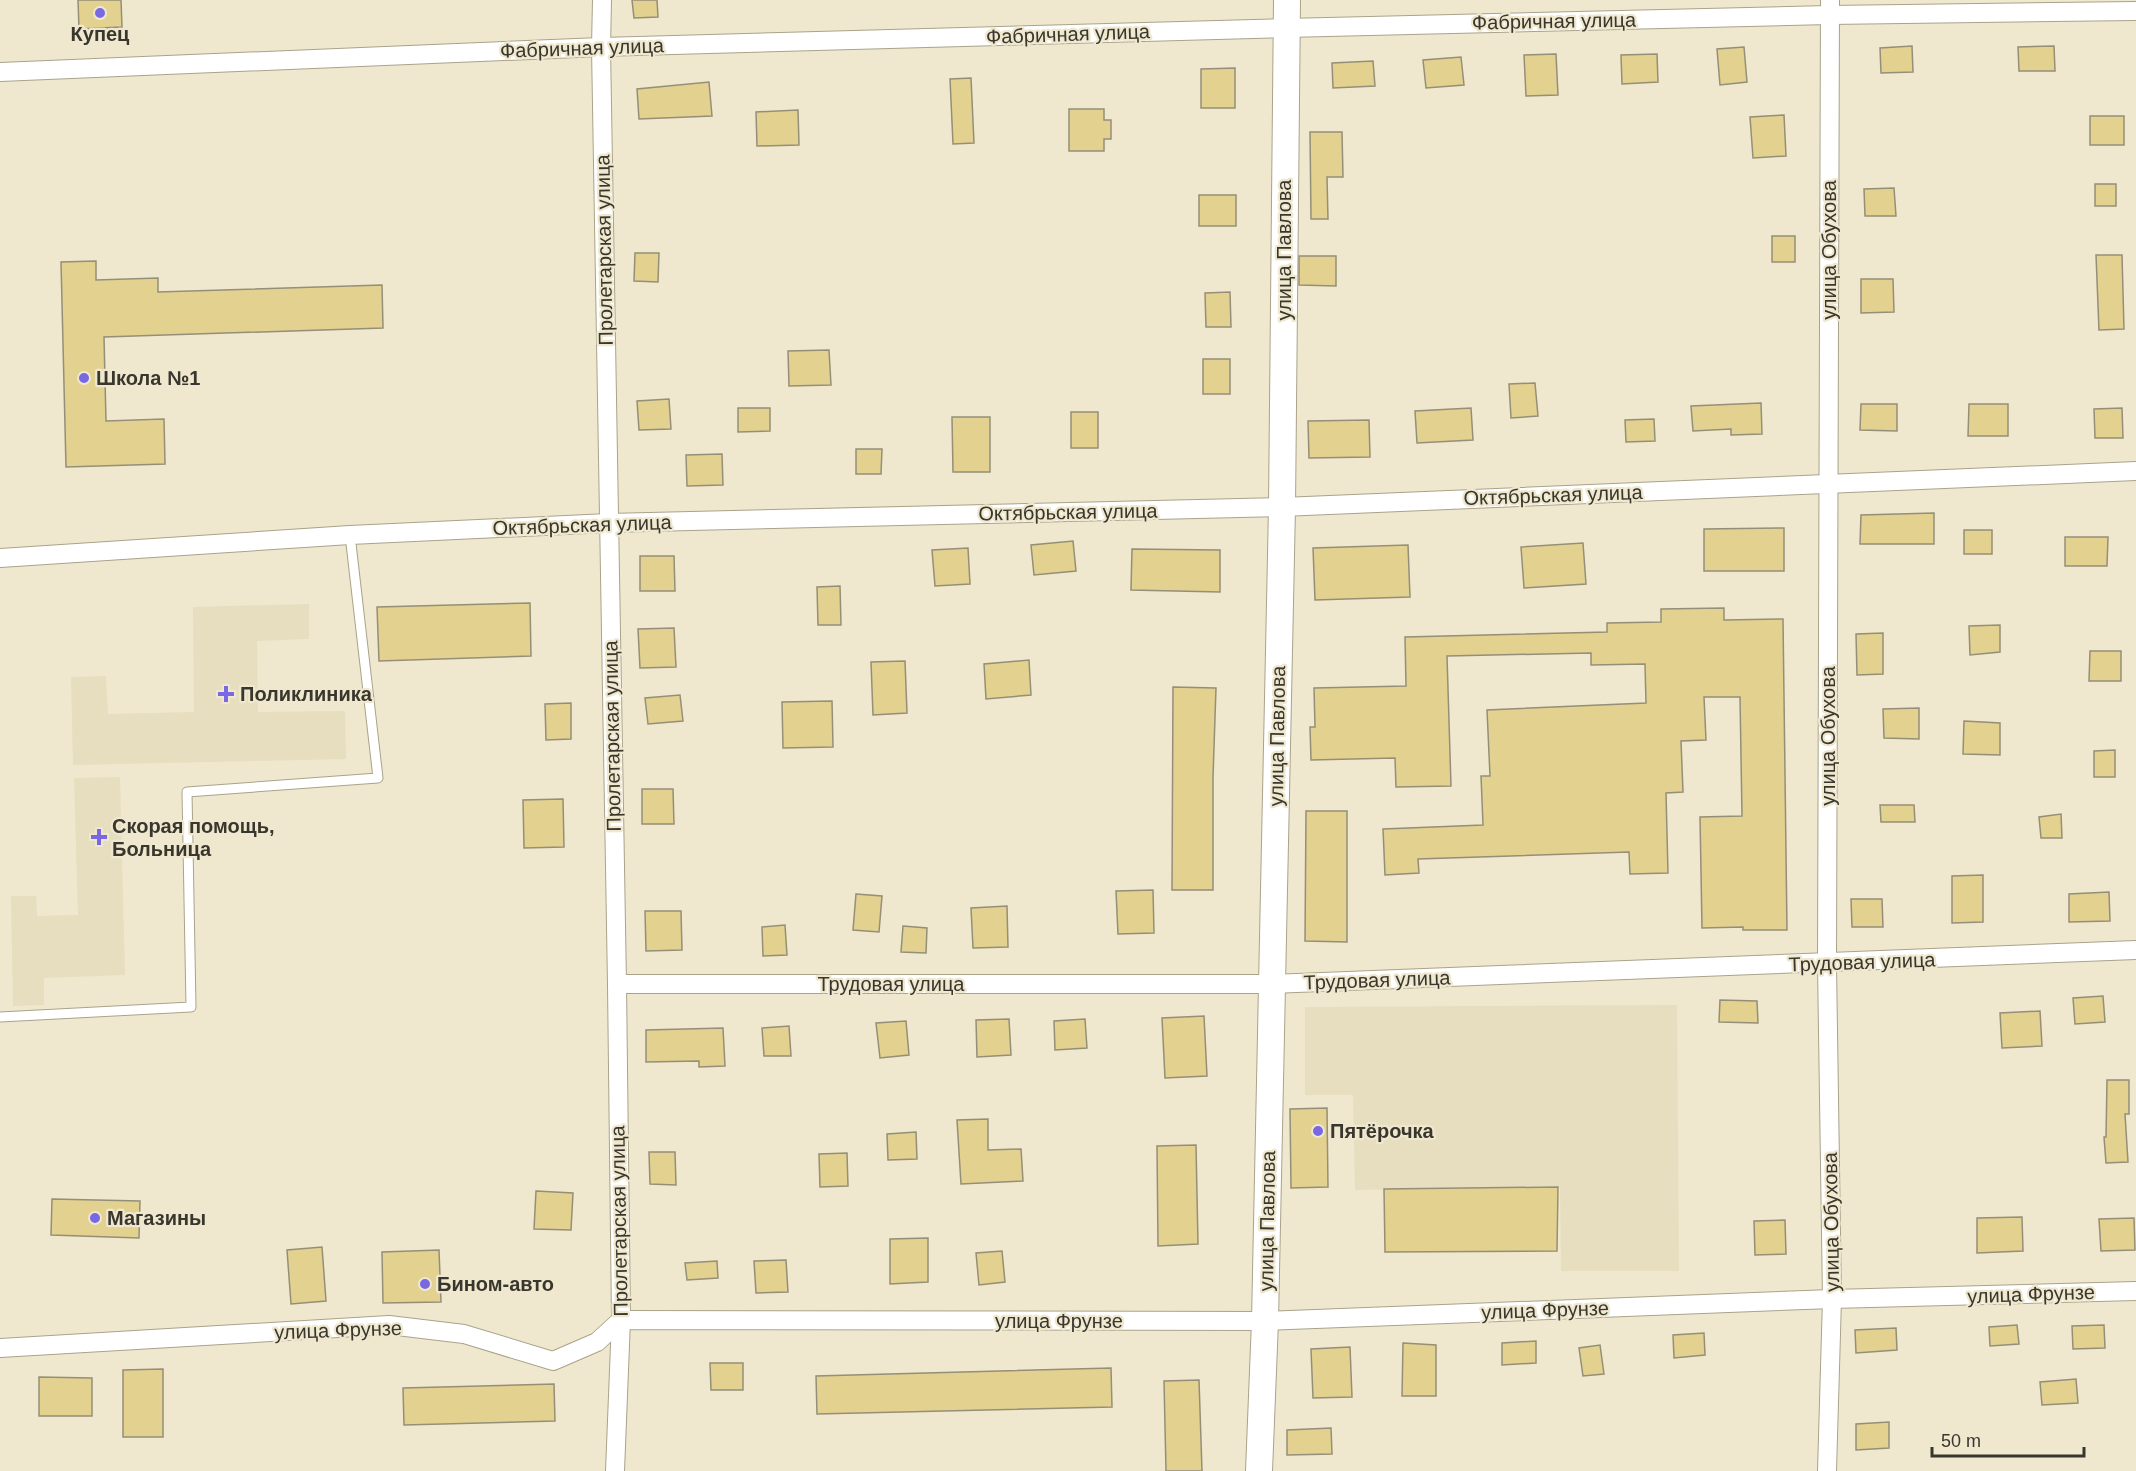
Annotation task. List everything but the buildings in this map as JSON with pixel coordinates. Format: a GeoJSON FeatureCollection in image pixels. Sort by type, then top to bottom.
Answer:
{"type":"FeatureCollection","features":[{"type":"Feature","properties":{"kind":"street","name":"Пролетарская улица"},"geometry":{"type":"LineString","coordinates":[[602,0],[621,1320],[615,1471]]}},
{"type":"Feature","properties":{"kind":"street","name":"улица Павлова"},"geometry":{"type":"LineString","coordinates":[[1259,1471],[1265,1321],[1282,507],[1287,0]]}},
{"type":"Feature","properties":{"kind":"street","name":"Фабричная улица"},"geometry":{"type":"LineString","coordinates":[[0,72],[601,47],[1286,28],[1830,8],[2136,11]]}},
{"type":"Feature","properties":{"kind":"street","name":"улица Обухова"},"geometry":{"type":"LineString","coordinates":[[1827,1471],[1832,1299],[1827,963],[1830,8]]}},
{"type":"Feature","properties":{"kind":"street","name":"Октябрьская улица"},"geometry":{"type":"LineString","coordinates":[[0,558],[350,535],[608,523],[1282,507],[2136,471]]}},
{"type":"Feature","properties":{"kind":"street","name":"Трудовая улица"},"geometry":{"type":"LineString","coordinates":[[617,984],[1271,984],[2136,950]]}},
{"type":"Feature","properties":{"kind":"street","name":"улица Фрунзе"},"geometry":{"type":"LineString","coordinates":[[0,1348],[389,1325],[464,1334],[553,1361],[597,1342],[621,1320],[1265,1321],[1832,1299],[2136,1291]]}},
{"type":"Feature","properties":{"kind":"lane"},"geometry":{"type":"LineString","coordinates":[[0,1017],[191,1007],[187,792],[378,778],[350,535]]}},
{"type":"Feature","properties":{"kind":"shaded area","name":"Поликлиника"},"geometry":{"type":"Polygon","coordinates":[[[309,604],[309,639],[257,641],[258,712],[345,711],[346,759],[73,765],[71,677],[106,676],[108,714],[194,712],[193,607],[309,604]]]}},
{"type":"Feature","properties":{"kind":"shaded area","name":"Скорая помощь, Больница"},"geometry":{"type":"Polygon","coordinates":[[[120,777],[125,975],[44,978],[44,1005],[13,1006],[11,896],[36,896],[37,916],[78,915],[74,778],[120,777]]]}},
{"type":"Feature","properties":{"kind":"shaded area"},"geometry":{"type":"Polygon","coordinates":[[[1677,1005],[1679,1271],[1561,1271],[1560,1187],[1355,1190],[1353,1095],[1305,1095],[1305,1007],[1677,1005]]]}},
{"type":"Feature","properties":{"kind":"place","name":"Купец"},"geometry":{"type":"Point","coordinates":[100,13]}},
{"type":"Feature","properties":{"kind":"place","name":"Школа №1"},"geometry":{"type":"Point","coordinates":[84,378]}},
{"type":"Feature","properties":{"kind":"place","name":"Поликлиника"},"geometry":{"type":"Point","coordinates":[226,694]}},
{"type":"Feature","properties":{"kind":"place","name":"Скорая помощь, Больница"},"geometry":{"type":"Point","coordinates":[99,837]}},
{"type":"Feature","properties":{"kind":"place","name":"Пятёрочка"},"geometry":{"type":"Point","coordinates":[1318,1131]}},
{"type":"Feature","properties":{"kind":"place","name":"Магазины"},"geometry":{"type":"Point","coordinates":[95,1218]}},
{"type":"Feature","properties":{"kind":"place","name":"Бином-авто"},"geometry":{"type":"Point","coordinates":[425,1284]}}]}
